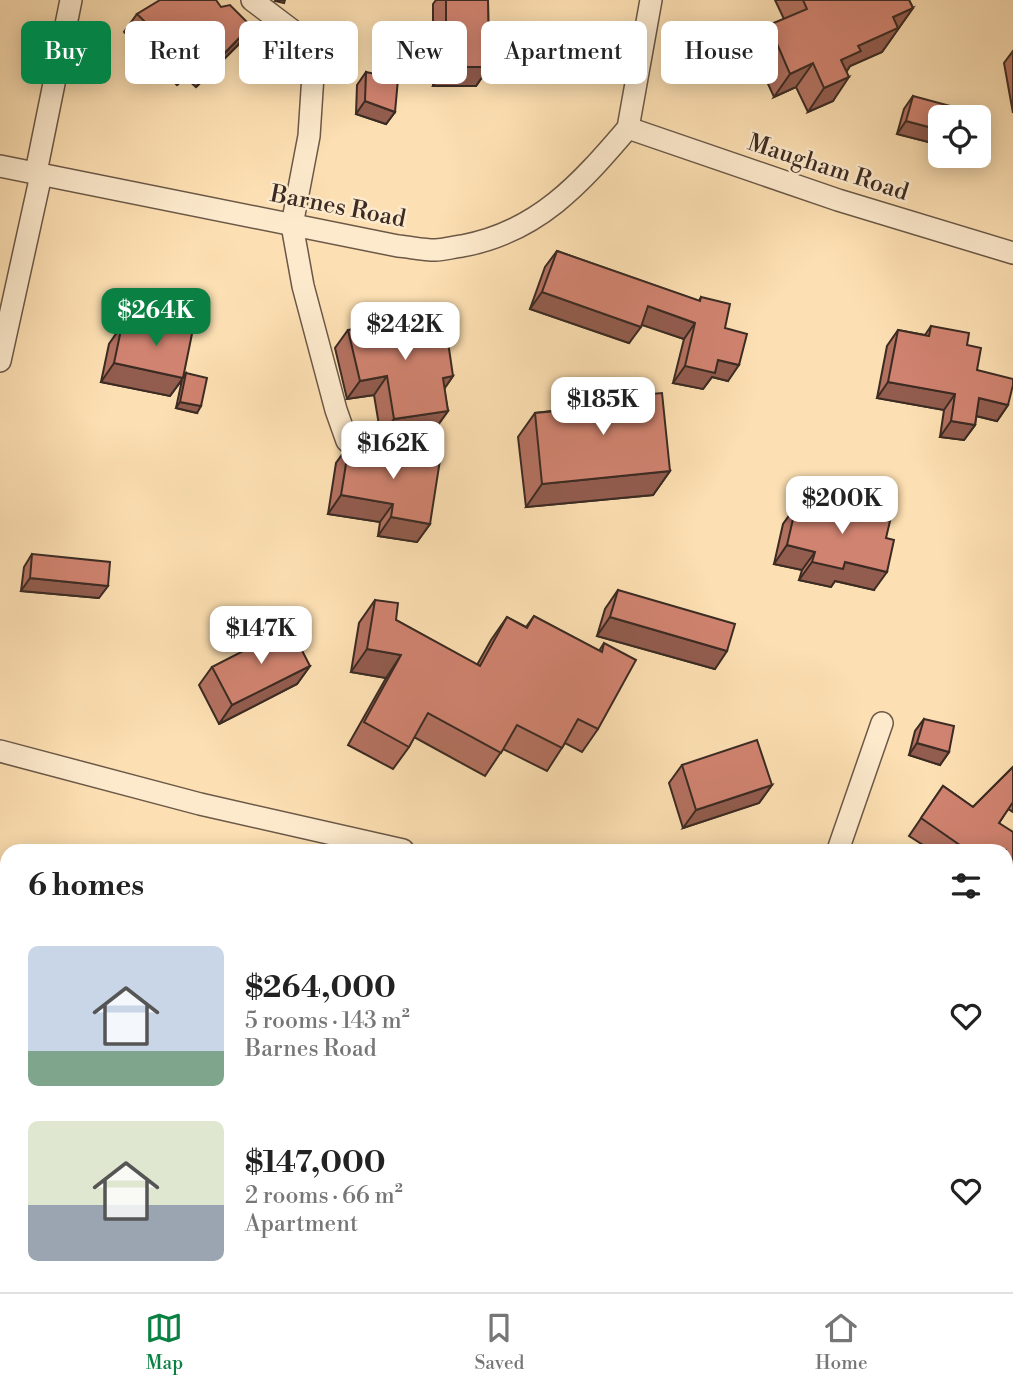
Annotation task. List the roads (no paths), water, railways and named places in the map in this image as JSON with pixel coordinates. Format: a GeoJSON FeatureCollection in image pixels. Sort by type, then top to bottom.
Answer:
{"type":"FeatureCollection","features":[{"type":"Feature","properties":{"kind":"street"},"geometry":{"type":"LineString","coordinates":[[0,361],[71,0]]}},
{"type":"Feature","properties":{"kind":"street"},"geometry":{"type":"LineString","coordinates":[[252,0],[292,31],[312,59],[309,136],[292,225],[303,286],[336,410],[347,441],[366,454]]}},
{"type":"Feature","properties":{"kind":"street"},"geometry":{"type":"LineString","coordinates":[[628,128],[651,0]]}},
{"type":"Feature","properties":{"kind":"street","name":"Barnes Road"},"geometry":{"type":"LineString","coordinates":[[0,166],[398,246],[436,250],[481,242],[514,231],[573,189],[628,128]]}},
{"type":"Feature","properties":{"kind":"street","name":"Maugham Road"},"geometry":{"type":"LineString","coordinates":[[628,128],[838,200],[1011,250]]}},
{"type":"Feature","properties":{"kind":"street"},"geometry":{"type":"LineString","coordinates":[[840,844],[882,723]]}},
{"type":"Feature","properties":{"kind":"street"},"geometry":{"type":"LineString","coordinates":[[0,751],[200,804],[377,844]]}}]}
